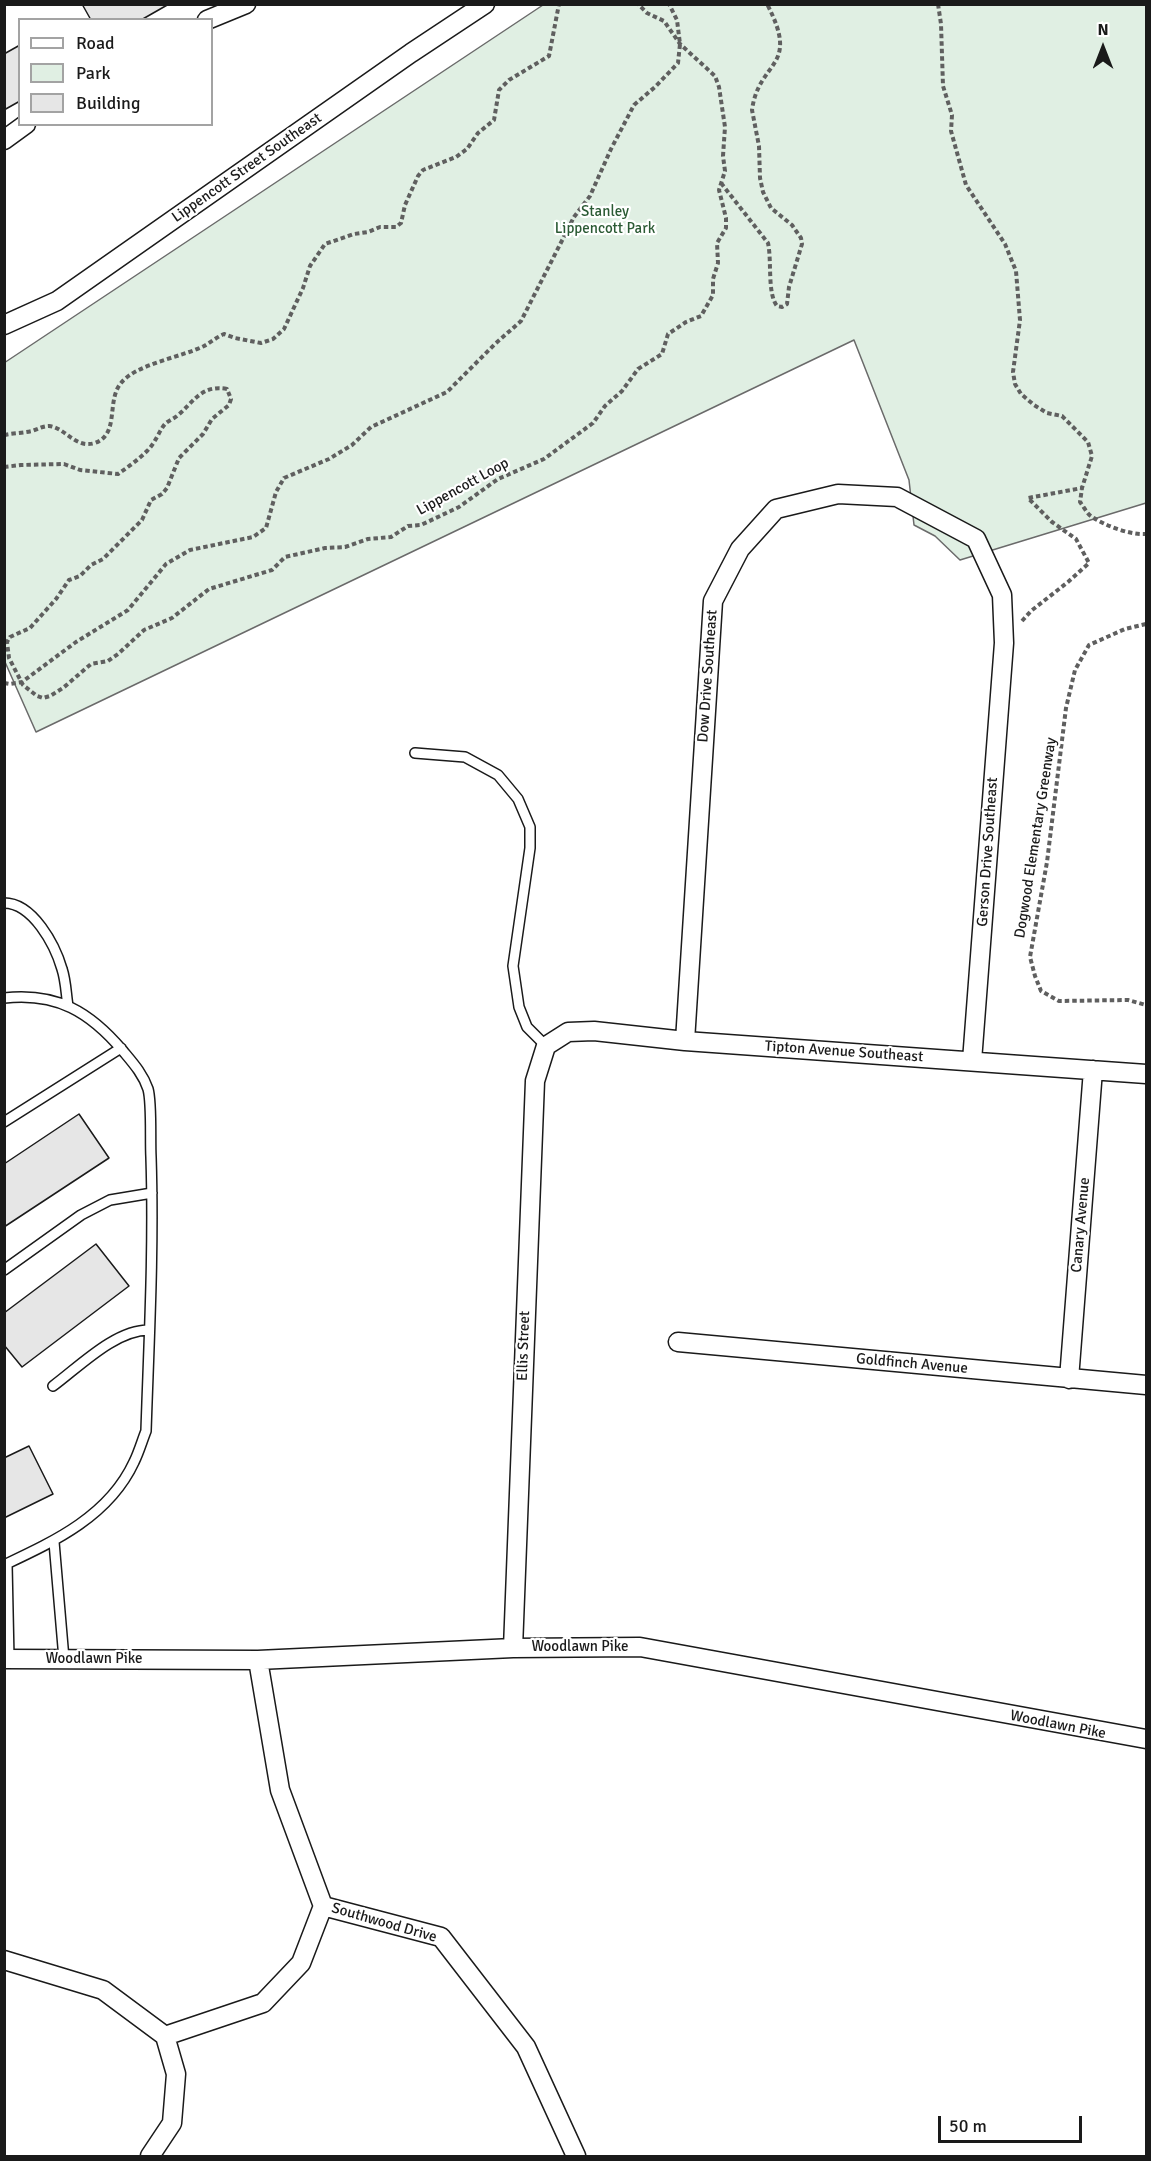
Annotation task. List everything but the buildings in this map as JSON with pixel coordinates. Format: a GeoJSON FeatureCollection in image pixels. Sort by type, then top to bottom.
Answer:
{"type":"FeatureCollection","features":[{"type":"Feature","properties":{"kind":"street"},"geometry":{"type":"LineString","coordinates":[[212,18],[246,4]]}},
{"type":"Feature","properties":{"kind":"street","name":"Lippencott Street Southeast"},"geometry":{"type":"LineString","coordinates":[[4,325],[57,301],[411,53],[485,4]]}},
{"type":"Feature","properties":{"kind":"street"},"geometry":{"type":"LineString","coordinates":[[4,140],[23,126]]}},
{"type":"Feature","properties":{"kind":"street","name":"Dow Drive Southeast"},"geometry":{"type":"LineString","coordinates":[[685,1041],[713,601],[740,549],[777,508],[838,494],[897,497],[976,539],[1002,595],[1004,643]]}},
{"type":"Feature","properties":{"kind":"street","name":"Gerson Drive Southeast"},"geometry":{"type":"LineString","coordinates":[[972,1061],[1004,643]]}},
{"type":"Feature","properties":{"kind":"street","name":"Tipton Avenue Southeast"},"geometry":{"type":"LineString","coordinates":[[546,1046],[568,1032],[594,1031],[685,1041],[1146,1074]]}},
{"type":"Feature","properties":{"kind":"street","name":"Ellis Street"},"geometry":{"type":"LineString","coordinates":[[513,1648],[535,1082],[546,1046]]}},
{"type":"Feature","properties":{"kind":"street","name":"Canary Avenue"},"geometry":{"type":"LineString","coordinates":[[1069,1379],[1093,1070]]}},
{"type":"Feature","properties":{"kind":"street","name":"Goldfinch Avenue"},"geometry":{"type":"LineString","coordinates":[[678,1342],[1146,1385]]}},
{"type":"Feature","properties":{"kind":"street","name":"Woodlawn Pike"},"geometry":{"type":"LineString","coordinates":[[7,1659],[258,1660],[513,1648],[640,1647],[1146,1740]]}},
{"type":"Feature","properties":{"kind":"street","name":"Southwood Drive"},"geometry":{"type":"LineString","coordinates":[[258,1660],[280,1790],[323,1906],[441,1937],[526,2047],[576,2157]]}},
{"type":"Feature","properties":{"kind":"street"},"geometry":{"type":"LineString","coordinates":[[165,2036],[263,2003],[301,1963],[323,1906]]}},
{"type":"Feature","properties":{"kind":"street"},"geometry":{"type":"LineString","coordinates":[[4,1959],[103,1990],[165,2036],[176,2074],[172,2123],[150,2157]]}},
{"type":"Feature","properties":{"kind":"lane"},"geometry":{"type":"LineString","coordinates":[[415,753],[465,757],[498,775],[518,799],[530,827],[530,848],[513,966],[519,1007],[527,1027],[546,1046]]}},
{"type":"Feature","properties":{"kind":"lane"},"geometry":{"type":"LineString","coordinates":[[4,903],[14,903],[25,908],[56,950],[63,972],[68,1006]]}},
{"type":"Feature","properties":{"kind":"lane"},"geometry":{"type":"LineString","coordinates":[[4,998],[17,996],[52,999],[83,1013],[121,1048],[140,1071],[148,1091],[152,1193],[146,1431],[134,1462],[117,1489],[96,1511],[54,1542],[6,1565],[7,1659]]}},
{"type":"Feature","properties":{"kind":"lane"},"geometry":{"type":"LineString","coordinates":[[4,1122],[121,1048]]}},
{"type":"Feature","properties":{"kind":"lane"},"geometry":{"type":"LineString","coordinates":[[4,1270],[81,1215],[110,1200],[152,1193]]}},
{"type":"Feature","properties":{"kind":"lane"},"geometry":{"type":"LineString","coordinates":[[53,1386],[120,1336],[138,1330],[149,1330]]}},
{"type":"Feature","properties":{"kind":"lane"},"geometry":{"type":"LineString","coordinates":[[54,1542],[64,1659]]}},
{"type":"Feature","properties":{"kind":"path"},"geometry":{"type":"LineString","coordinates":[[4,435],[46,426],[58,428],[70,438],[82,443],[93,444],[104,438],[110,430],[115,396],[120,384],[132,375],[204,346],[224,334],[249,342],[261,343],[273,339],[284,329],[303,288],[310,266],[325,244],[354,234],[368,232],[380,226],[396,226],[401,223],[405,206],[423,170],[441,165],[467,149],[478,133],[494,120],[499,90],[509,80],[549,56],[558,4]]}},
{"type":"Feature","properties":{"kind":"path","name":"Lippencott Loop"},"geometry":{"type":"LineString","coordinates":[[22,682],[31,693],[37,696],[43,698],[50,696],[92,664],[108,661],[118,654],[144,630],[172,618],[209,589],[272,570],[285,557],[325,548],[345,547],[368,539],[391,537],[408,526],[421,525],[459,507],[498,479],[544,459],[593,423],[638,369],[662,354],[668,334],[686,322],[701,316],[713,295],[712,279],[718,263],[717,243],[726,228],[726,218],[718,190],[725,171],[723,156],[725,127],[719,87],[715,76],[680,44],[664,21],[647,13],[638,4]]}},
{"type":"Feature","properties":{"kind":"path"},"geometry":{"type":"LineString","coordinates":[[4,683],[22,682],[76,642],[128,610],[166,564],[190,550],[253,537],[266,528],[276,492],[284,478],[328,459],[352,445],[371,427],[447,392],[521,321],[570,225],[590,196],[634,105],[678,63],[680,44],[677,20],[669,4]]}},
{"type":"Feature","properties":{"kind":"path"},"geometry":{"type":"LineString","coordinates":[[721,183],[768,243],[771,254],[772,299],[777,306],[782,307],[787,304],[789,287],[802,244],[798,231],[771,208],[761,186],[759,146],[752,110],[759,87],[775,65],[780,52],[781,40],[778,27],[767,4]]}},
{"type":"Feature","properties":{"kind":"path"},"geometry":{"type":"LineString","coordinates":[[938,4],[943,86],[952,115],[951,131],[966,185],[1005,244],[1016,271],[1020,320],[1012,372],[1015,384],[1021,394],[1034,405],[1047,413],[1062,416],[1088,442],[1092,456],[1080,502],[1090,516],[1118,529],[1146,534]]}},
{"type":"Feature","properties":{"kind":"path"},"geometry":{"type":"LineString","coordinates":[[4,467],[64,464],[80,470],[118,474],[146,453],[158,440],[165,424],[179,415],[186,405],[199,394],[217,388],[227,389],[230,392],[229,405],[212,419],[203,434],[179,458],[167,488],[151,500],[142,520],[103,559],[91,565],[80,576],[69,580],[30,628],[10,637],[6,647],[22,682]]}},
{"type":"Feature","properties":{"kind":"path"},"geometry":{"type":"LineString","coordinates":[[1004,643],[1031,610],[1089,563],[1076,539],[1052,522],[1028,498],[1082,488]]}},
{"type":"Feature","properties":{"kind":"path","name":"Dogwood Elementary Greenway"},"geometry":{"type":"LineString","coordinates":[[1146,624],[1125,629],[1089,645],[1075,670],[1066,708],[1047,862],[1030,957],[1041,991],[1059,1001],[1128,1000],[1146,1005]]}},
{"type":"Feature","properties":{"kind":"green space","name":"Stanley Lippencott Park"},"geometry":{"type":"Polygon","coordinates":[[[543,5],[1146,5],[1146,503],[960,560],[935,536],[914,525],[909,480],[854,340],[36,732],[5,662],[4,363],[543,5]]]}}]}
